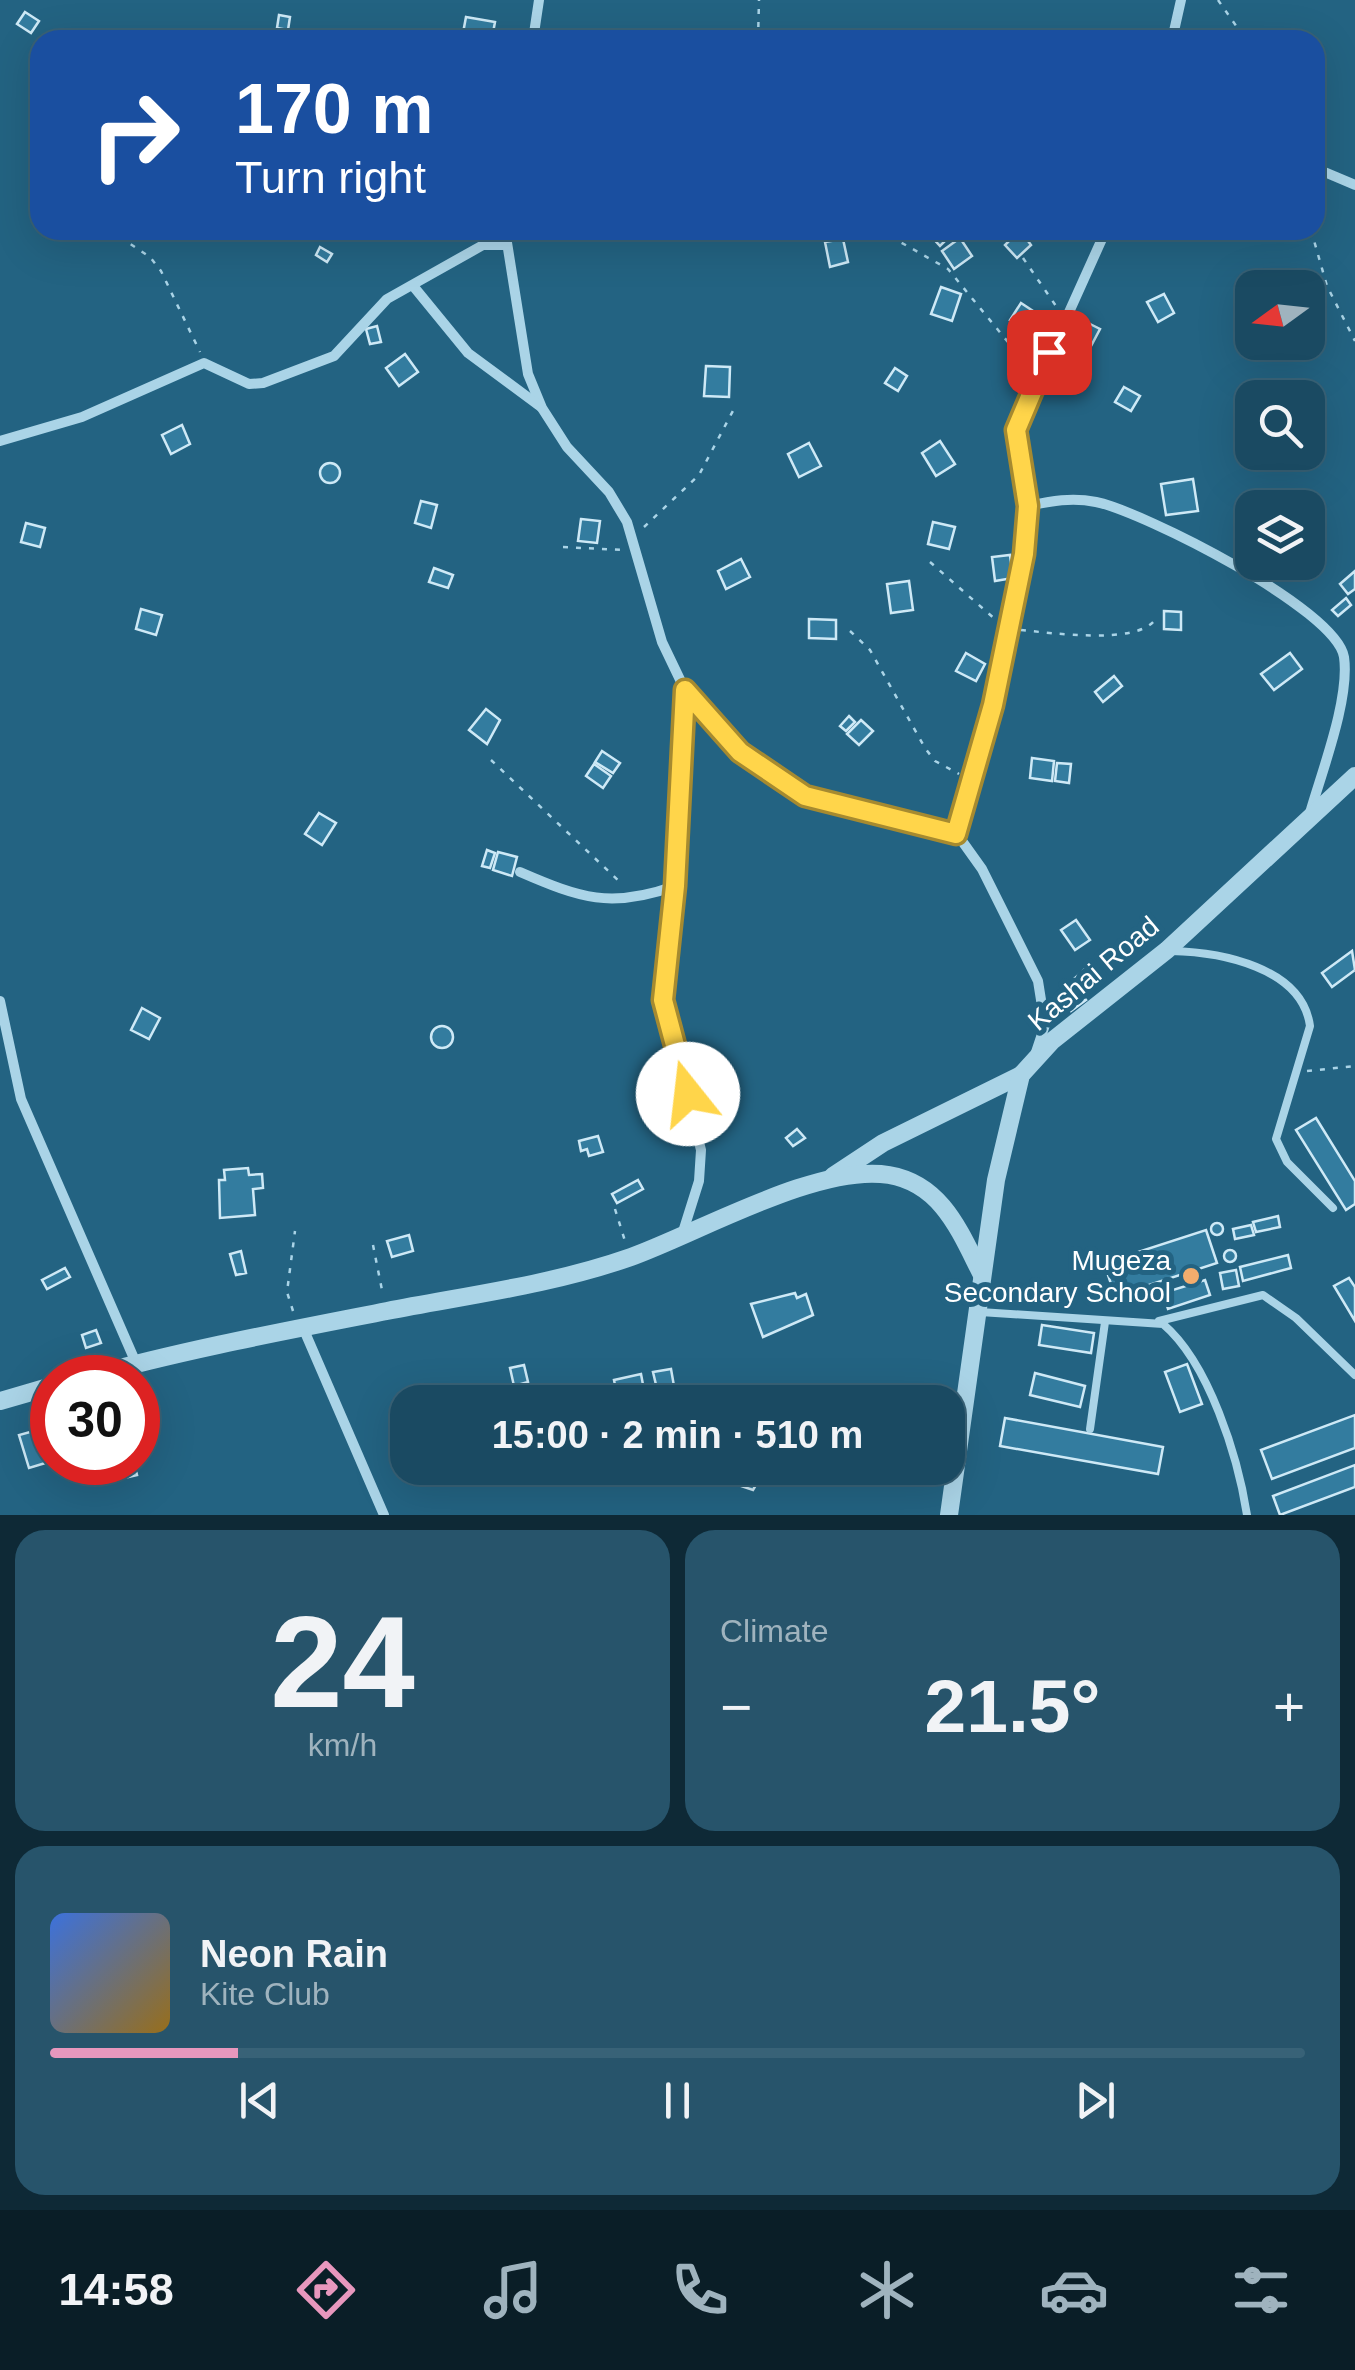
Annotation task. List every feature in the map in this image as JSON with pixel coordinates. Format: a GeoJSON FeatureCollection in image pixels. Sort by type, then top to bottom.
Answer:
{"type":"FeatureCollection","features":[{"type":"Feature","properties":{"kind":"street"},"geometry":{"type":"LineString","coordinates":[[534,30],[539,0]]}},
{"type":"Feature","properties":{"kind":"street"},"geometry":{"type":"LineString","coordinates":[[1174,30],[1181,0]]}},
{"type":"Feature","properties":{"kind":"street"},"geometry":{"type":"LineString","coordinates":[[1325,172],[1355,185]]}},
{"type":"Feature","properties":{"kind":"street"},"geometry":{"type":"LineString","coordinates":[[506,240],[528,374],[542,408],[566,447],[609,492],[632,538],[662,642],[685,690],[740,752],[805,796],[956,834],[982,870],[1038,981],[1044,1025],[1034,1058]]}},
{"type":"Feature","properties":{"kind":"street"},"geometry":{"type":"LineString","coordinates":[[956,834],[993,705],[1024,554],[1028,506],[1016,444],[1022,412],[1101,240]]}},
{"type":"Feature","properties":{"kind":"street"},"geometry":{"type":"LineString","coordinates":[[0,441],[82,417],[204,363],[249,384],[319,364],[334,356],[374,309],[483,245],[506,244]]}},
{"type":"Feature","properties":{"kind":"street"},"geometry":{"type":"LineString","coordinates":[[414,286],[468,353],[542,408]]}},
{"type":"Feature","properties":{"kind":"street"},"geometry":{"type":"LineString","coordinates":[[1028,506],[1063,499],[1096,502],[1130,513],[1248,574],[1324,624],[1338,638],[1344,658],[1342,687],[1310,814]]}},
{"type":"Feature","properties":{"kind":"street"},"geometry":{"type":"LineString","coordinates":[[682,1236],[702,1150],[663,1000],[675,886],[685,690]]}},
{"type":"Feature","properties":{"kind":"street","name":"Kashai Road"},"geometry":{"type":"LineString","coordinates":[[949,1515],[996,1180],[1021,1075],[1034,1058],[1167,950],[1355,776]]}},
{"type":"Feature","properties":{"kind":"street"},"geometry":{"type":"LineString","coordinates":[[520,872],[600,900],[639,899],[675,886]]}},
{"type":"Feature","properties":{"kind":"street"},"geometry":{"type":"LineString","coordinates":[[0,1000],[21,1099],[132,1355]]}},
{"type":"Feature","properties":{"kind":"street"},"geometry":{"type":"LineString","coordinates":[[824,1182],[882,1144],[1021,1075]]}},
{"type":"Feature","properties":{"kind":"street"},"geometry":{"type":"LineString","coordinates":[[160,1358],[526,1287],[630,1257],[824,1182],[870,1173],[915,1183],[950,1214],[982,1275]]}},
{"type":"Feature","properties":{"kind":"street"},"geometry":{"type":"LineString","coordinates":[[304,1330],[384,1515]]}},
{"type":"Feature","properties":{"kind":"street"},"geometry":{"type":"LineString","coordinates":[[0,1401],[30,1392]]}},
{"type":"Feature","properties":{"kind":"lane"},"geometry":{"type":"LineString","coordinates":[[1167,950],[1216,952],[1244,961],[1290,988],[1308,1009],[1310,1026],[1276,1139],[1287,1162],[1333,1208]]}},
{"type":"Feature","properties":{"kind":"lane"},"geometry":{"type":"LineString","coordinates":[[1154,1322],[1263,1295],[1296,1318],[1355,1375]]}},
{"type":"Feature","properties":{"kind":"lane"},"geometry":{"type":"LineString","coordinates":[[976,1311],[1163,1324],[1180,1342],[1214,1407],[1235,1459],[1247,1515]]}},
{"type":"Feature","properties":{"kind":"lane"},"geometry":{"type":"LineString","coordinates":[[1090,1430],[1105,1322]]}},
{"type":"Feature","properties":{"kind":"path"},"geometry":{"type":"LineString","coordinates":[[758,30],[759,0]]}},
{"type":"Feature","properties":{"kind":"path"},"geometry":{"type":"LineString","coordinates":[[1218,0],[1239,30]]}},
{"type":"Feature","properties":{"kind":"path"},"geometry":{"type":"LineString","coordinates":[[124,240],[150,257],[161,271],[204,363]]}},
{"type":"Feature","properties":{"kind":"path"},"geometry":{"type":"LineString","coordinates":[[506,244],[521,240]]}},
{"type":"Feature","properties":{"kind":"path"},"geometry":{"type":"LineString","coordinates":[[897,240],[948,269],[1012,348],[1034,386]]}},
{"type":"Feature","properties":{"kind":"path"},"geometry":{"type":"LineString","coordinates":[[1315,240],[1327,286],[1355,341]]}},
{"type":"Feature","properties":{"kind":"path"},"geometry":{"type":"LineString","coordinates":[[1024,258],[1064,318]]}},
{"type":"Feature","properties":{"kind":"path"},"geometry":{"type":"LineString","coordinates":[[632,538],[699,475],[735,406]]}},
{"type":"Feature","properties":{"kind":"path"},"geometry":{"type":"LineString","coordinates":[[564,547],[601,546],[638,555]]}},
{"type":"Feature","properties":{"kind":"path"},"geometry":{"type":"LineString","coordinates":[[930,562],[1008,628],[1078,635],[1141,632],[1155,620]]}},
{"type":"Feature","properties":{"kind":"path"},"geometry":{"type":"LineString","coordinates":[[850,631],[870,650],[935,761],[969,780]]}},
{"type":"Feature","properties":{"kind":"path"},"geometry":{"type":"LineString","coordinates":[[492,760],[639,899]]}},
{"type":"Feature","properties":{"kind":"path"},"geometry":{"type":"LineString","coordinates":[[1296,1072],[1355,1066]]}},
{"type":"Feature","properties":{"kind":"path"},"geometry":{"type":"LineString","coordinates":[[615,1209],[630,1257]]}},
{"type":"Feature","properties":{"kind":"path"},"geometry":{"type":"LineString","coordinates":[[295,1232],[287,1292],[304,1330]]}},
{"type":"Feature","properties":{"kind":"path"},"geometry":{"type":"LineString","coordinates":[[373,1245],[386,1312]]}},
{"type":"Feature","properties":{"kind":"building"},"geometry":{"type":"Polygon","coordinates":[[[25,12],[39,21],[30,32],[17,24],[25,12]]]}},
{"type":"Feature","properties":{"kind":"building"},"geometry":{"type":"Polygon","coordinates":[[[279,15],[290,17],[288,30],[277,28],[279,15]]]}},
{"type":"Feature","properties":{"kind":"building"},"geometry":{"type":"Polygon","coordinates":[[[466,17],[495,22],[494,30],[464,30],[466,17]]]}},
{"type":"Feature","properties":{"kind":"building"},"geometry":{"type":"Polygon","coordinates":[[[843,240],[848,262],[830,267],[825,242],[843,240]]]}},
{"type":"Feature","properties":{"kind":"building"},"geometry":{"type":"Polygon","coordinates":[[[961,240],[972,256],[954,269],[942,251],[961,240]]]}},
{"type":"Feature","properties":{"kind":"building"},"geometry":{"type":"Polygon","coordinates":[[[1010,240],[1027,240],[1031,245],[1017,258],[1005,245],[1010,240]]]}},
{"type":"Feature","properties":{"kind":"building"},"geometry":{"type":"Polygon","coordinates":[[[320,247],[332,254],[327,262],[316,255],[320,247]]]}},
{"type":"Feature","properties":{"kind":"building"},"geometry":{"type":"Polygon","coordinates":[[[941,287],[961,294],[952,321],[931,314],[941,287]]]}},
{"type":"Feature","properties":{"kind":"building"},"geometry":{"type":"Polygon","coordinates":[[[1164,294],[1174,313],[1158,322],[1147,302],[1164,294]]]}},
{"type":"Feature","properties":{"kind":"building"},"geometry":{"type":"Polygon","coordinates":[[[1021,303],[1039,315],[1029,332],[1010,320],[1021,303]]]}},
{"type":"Feature","properties":{"kind":"building"},"geometry":{"type":"Polygon","coordinates":[[[1080,319],[1100,329],[1091,346],[1068,342],[1080,319]]]}},
{"type":"Feature","properties":{"kind":"building"},"geometry":{"type":"Polygon","coordinates":[[[377,326],[381,342],[370,344],[366,329],[377,326]]]}},
{"type":"Feature","properties":{"kind":"building"},"geometry":{"type":"Polygon","coordinates":[[[405,354],[418,372],[399,386],[386,368],[405,354]]]}},
{"type":"Feature","properties":{"kind":"building"},"geometry":{"type":"Polygon","coordinates":[[[706,366],[730,367],[729,397],[704,396],[706,366]]]}},
{"type":"Feature","properties":{"kind":"building"},"geometry":{"type":"Polygon","coordinates":[[[895,368],[907,376],[898,391],[885,383],[895,368]]]}},
{"type":"Feature","properties":{"kind":"building"},"geometry":{"type":"Polygon","coordinates":[[[1124,387],[1140,396],[1131,411],[1115,402],[1124,387]]]}},
{"type":"Feature","properties":{"kind":"building"},"geometry":{"type":"Polygon","coordinates":[[[182,425],[190,444],[171,454],[162,435],[182,425]]]}},
{"type":"Feature","properties":{"kind":"building"},"geometry":{"type":"Polygon","coordinates":[[[940,441],[955,464],[936,476],[922,453],[940,441]]]}},
{"type":"Feature","properties":{"kind":"building"},"geometry":{"type":"Polygon","coordinates":[[[809,443],[821,466],[799,477],[788,454],[809,443]]]}},
{"type":"Feature","properties":{"kind":"building"},"geometry":{"type":"Polygon","coordinates":[[[330,463],[340,473],[330,483],[320,473],[330,463]]]}},
{"type":"Feature","properties":{"kind":"building"},"geometry":{"type":"Polygon","coordinates":[[[1193,479],[1198,511],[1166,515],[1161,484],[1193,479]]]}},
{"type":"Feature","properties":{"kind":"building"},"geometry":{"type":"Polygon","coordinates":[[[421,501],[437,505],[431,528],[415,523],[421,501]]]}},
{"type":"Feature","properties":{"kind":"building"},"geometry":{"type":"Polygon","coordinates":[[[581,519],[600,521],[597,543],[578,541],[581,519]]]}},
{"type":"Feature","properties":{"kind":"building"},"geometry":{"type":"Polygon","coordinates":[[[933,522],[955,527],[949,549],[928,544],[933,522]]]}},
{"type":"Feature","properties":{"kind":"building"},"geometry":{"type":"Polygon","coordinates":[[[26,523],[45,528],[40,547],[21,542],[26,523]]]}},
{"type":"Feature","properties":{"kind":"building"},"geometry":{"type":"Polygon","coordinates":[[[1010,555],[1013,578],[995,581],[992,557],[1010,555]]]}},
{"type":"Feature","properties":{"kind":"building"},"geometry":{"type":"Polygon","coordinates":[[[741,559],[750,577],[726,589],[718,571],[741,559]]]}},
{"type":"Feature","properties":{"kind":"building"},"geometry":{"type":"Polygon","coordinates":[[[434,568],[453,575],[448,588],[429,582],[434,568]]]}},
{"type":"Feature","properties":{"kind":"building"},"geometry":{"type":"Polygon","coordinates":[[[1355,571],[1355,589],[1348,594],[1340,584],[1355,571]]]}},
{"type":"Feature","properties":{"kind":"building"},"geometry":{"type":"Polygon","coordinates":[[[909,581],[913,610],[891,613],[887,584],[909,581]]]}},
{"type":"Feature","properties":{"kind":"building"},"geometry":{"type":"Polygon","coordinates":[[[1346,598],[1351,605],[1338,616],[1332,610],[1346,598]]]}},
{"type":"Feature","properties":{"kind":"building"},"geometry":{"type":"Polygon","coordinates":[[[141,609],[162,615],[156,635],[136,629],[141,609]]]}},
{"type":"Feature","properties":{"kind":"building"},"geometry":{"type":"Polygon","coordinates":[[[1164,611],[1181,612],[1181,630],[1164,629],[1164,611]]]}},
{"type":"Feature","properties":{"kind":"building"},"geometry":{"type":"Polygon","coordinates":[[[809,619],[836,620],[836,639],[809,638],[809,619]]]}},
{"type":"Feature","properties":{"kind":"building"},"geometry":{"type":"Polygon","coordinates":[[[966,653],[985,664],[976,681],[956,671],[966,653]]]}},
{"type":"Feature","properties":{"kind":"building"},"geometry":{"type":"Polygon","coordinates":[[[1290,653],[1302,669],[1274,690],[1261,674],[1290,653]]]}},
{"type":"Feature","properties":{"kind":"building"},"geometry":{"type":"Polygon","coordinates":[[[1114,676],[1122,686],[1103,702],[1095,692],[1114,676]]]}},
{"type":"Feature","properties":{"kind":"building"},"geometry":{"type":"Polygon","coordinates":[[[486,709],[500,720],[487,744],[469,730],[486,709]]]}},
{"type":"Feature","properties":{"kind":"building"},"geometry":{"type":"Polygon","coordinates":[[[849,716],[855,722],[846,731],[840,726],[849,716]]]}},
{"type":"Feature","properties":{"kind":"building"},"geometry":{"type":"Polygon","coordinates":[[[861,720],[873,731],[859,745],[847,734],[861,720]]]}},
{"type":"Feature","properties":{"kind":"building"},"geometry":{"type":"Polygon","coordinates":[[[602,751],[620,763],[613,773],[595,762],[602,751]]]}},
{"type":"Feature","properties":{"kind":"building"},"geometry":{"type":"Polygon","coordinates":[[[1032,758],[1054,761],[1052,781],[1030,778],[1032,758]]]}},
{"type":"Feature","properties":{"kind":"building"},"geometry":{"type":"Polygon","coordinates":[[[1057,763],[1071,764],[1069,783],[1055,781],[1057,763]]]}},
{"type":"Feature","properties":{"kind":"building"},"geometry":{"type":"Polygon","coordinates":[[[594,764],[611,776],[603,788],[586,776],[594,764]]]}},
{"type":"Feature","properties":{"kind":"building"},"geometry":{"type":"Polygon","coordinates":[[[319,813],[336,823],[322,845],[305,834],[319,813]]]}},
{"type":"Feature","properties":{"kind":"building"},"geometry":{"type":"Polygon","coordinates":[[[487,850],[495,853],[490,868],[482,866],[487,850]]]}},
{"type":"Feature","properties":{"kind":"building"},"geometry":{"type":"Polygon","coordinates":[[[498,852],[517,857],[512,876],[493,870],[498,852]]]}},
{"type":"Feature","properties":{"kind":"building"},"geometry":{"type":"Polygon","coordinates":[[[1076,920],[1090,940],[1075,950],[1061,930],[1076,920]]]}},
{"type":"Feature","properties":{"kind":"building"},"geometry":{"type":"Polygon","coordinates":[[[1352,951],[1355,970],[1332,987],[1322,973],[1352,951]]]}},
{"type":"Feature","properties":{"kind":"building"},"geometry":{"type":"Polygon","coordinates":[[[1086,968],[1096,979],[1086,990],[1075,978],[1086,968]]]}},
{"type":"Feature","properties":{"kind":"building"},"geometry":{"type":"Polygon","coordinates":[[[1076,987],[1086,1000],[1071,1011],[1062,998],[1076,987]]]}},
{"type":"Feature","properties":{"kind":"building"},"geometry":{"type":"Polygon","coordinates":[[[142,1008],[160,1018],[149,1039],[131,1030],[142,1008]]]}},
{"type":"Feature","properties":{"kind":"building"},"geometry":{"type":"Polygon","coordinates":[[[438,1026],[446,1026],[453,1037],[446,1048],[438,1048],[431,1041],[431,1033],[438,1026]]]}},
{"type":"Feature","properties":{"kind":"building"},"geometry":{"type":"Polygon","coordinates":[[[1316,1118],[1355,1181],[1355,1204],[1346,1210],[1296,1130],[1316,1118]]]}},
{"type":"Feature","properties":{"kind":"building"},"geometry":{"type":"Polygon","coordinates":[[[797,1129],[805,1138],[793,1146],[786,1138],[797,1129]]]}},
{"type":"Feature","properties":{"kind":"building"},"geometry":{"type":"Polygon","coordinates":[[[598,1136],[603,1152],[589,1156],[587,1149],[581,1151],[579,1141],[598,1136]]]}},
{"type":"Feature","properties":{"kind":"building"},"geometry":{"type":"Polygon","coordinates":[[[248,1168],[249,1175],[262,1174],[263,1188],[253,1189],[255,1215],[220,1218],[219,1180],[225,1180],[224,1170],[248,1168]]]}},
{"type":"Feature","properties":{"kind":"building"},"geometry":{"type":"Polygon","coordinates":[[[638,1180],[643,1189],[617,1203],[612,1194],[638,1180]]]}},
{"type":"Feature","properties":{"kind":"building"},"geometry":{"type":"Polygon","coordinates":[[[1278,1216],[1280,1227],[1256,1232],[1253,1222],[1278,1216]]]}},
{"type":"Feature","properties":{"kind":"building"},"geometry":{"type":"Polygon","coordinates":[[[1217,1223],[1223,1229],[1217,1235],[1211,1229],[1217,1223]]]}},
{"type":"Feature","properties":{"kind":"building"},"geometry":{"type":"Polygon","coordinates":[[[1251,1225],[1254,1235],[1235,1239],[1233,1229],[1251,1225]]]}},
{"type":"Feature","properties":{"kind":"building"},"geometry":{"type":"Polygon","coordinates":[[[1206,1230],[1217,1263],[1115,1296],[1104,1263],[1206,1230]]]}},
{"type":"Feature","properties":{"kind":"building"},"geometry":{"type":"Polygon","coordinates":[[[409,1235],[413,1251],[392,1257],[387,1241],[409,1235]]]}},
{"type":"Feature","properties":{"kind":"building"},"geometry":{"type":"Polygon","coordinates":[[[1230,1250],[1236,1256],[1230,1262],[1224,1256],[1230,1250]]]}},
{"type":"Feature","properties":{"kind":"building"},"geometry":{"type":"Polygon","coordinates":[[[241,1251],[246,1273],[236,1275],[230,1254],[241,1251]]]}},
{"type":"Feature","properties":{"kind":"building"},"geometry":{"type":"Polygon","coordinates":[[[1288,1255],[1291,1268],[1243,1281],[1240,1267],[1288,1255]]]}},
{"type":"Feature","properties":{"kind":"building"},"geometry":{"type":"Polygon","coordinates":[[[65,1268],[70,1277],[47,1289],[42,1280],[65,1268]]]}},
{"type":"Feature","properties":{"kind":"building"},"geometry":{"type":"Polygon","coordinates":[[[1236,1270],[1239,1286],[1223,1289],[1220,1273],[1236,1270]]]}},
{"type":"Feature","properties":{"kind":"building"},"geometry":{"type":"Polygon","coordinates":[[[1349,1278],[1355,1287],[1355,1321],[1334,1286],[1349,1278]]]}},
{"type":"Feature","properties":{"kind":"building"},"geometry":{"type":"Polygon","coordinates":[[[1205,1280],[1210,1295],[1168,1309],[1163,1293],[1205,1280]]]}},
{"type":"Feature","properties":{"kind":"building"},"geometry":{"type":"Polygon","coordinates":[[[795,1293],[797,1298],[806,1294],[813,1315],[763,1337],[751,1304],[795,1293]]]}},
{"type":"Feature","properties":{"kind":"building"},"geometry":{"type":"Polygon","coordinates":[[[1042,1325],[1094,1333],[1091,1353],[1039,1345],[1042,1325]]]}},
{"type":"Feature","properties":{"kind":"building"},"geometry":{"type":"Polygon","coordinates":[[[96,1330],[101,1343],[86,1348],[82,1335],[96,1330]]]}},
{"type":"Feature","properties":{"kind":"building"},"geometry":{"type":"Polygon","coordinates":[[[1187,1364],[1202,1404],[1180,1412],[1165,1372],[1187,1364]]]}},
{"type":"Feature","properties":{"kind":"building"},"geometry":{"type":"Polygon","coordinates":[[[524,1365],[528,1382],[514,1385],[510,1368],[524,1365]]]}},
{"type":"Feature","properties":{"kind":"building"},"geometry":{"type":"Polygon","coordinates":[[[671,1369],[674,1385],[656,1385],[653,1372],[671,1369]]]}},
{"type":"Feature","properties":{"kind":"building"},"geometry":{"type":"Polygon","coordinates":[[[1035,1373],[1085,1386],[1080,1407],[1030,1395],[1035,1373]]]}},
{"type":"Feature","properties":{"kind":"building"},"geometry":{"type":"Polygon","coordinates":[[[641,1374],[643,1385],[615,1385],[614,1380],[641,1374]]]}},
{"type":"Feature","properties":{"kind":"building"},"geometry":{"type":"Polygon","coordinates":[[[1355,1415],[1355,1448],[1272,1479],[1261,1450],[1355,1415]]]}},
{"type":"Feature","properties":{"kind":"building"},"geometry":{"type":"Polygon","coordinates":[[[1005,1418],[1163,1447],[1158,1474],[1000,1446],[1005,1418]]]}},
{"type":"Feature","properties":{"kind":"building"},"geometry":{"type":"Polygon","coordinates":[[[30,1432],[30,1468],[29,1468],[19,1435],[30,1432]]]}},
{"type":"Feature","properties":{"kind":"building"},"geometry":{"type":"Polygon","coordinates":[[[1355,1465],[1355,1487],[1280,1515],[1273,1496],[1355,1465]]]}},
{"type":"Feature","properties":{"kind":"place","name":"Mugeza Secondary School"},"geometry":{"type":"Point","coordinates":[1191,1276]}},
{"type":"Feature","properties":{"kind":"route"},"geometry":{"type":"LineString","coordinates":[[688,1094],[663,1000],[675,886],[685,690],[740,752],[805,796],[956,834],[993,705],[1024,554],[1028,506],[1016,430],[1049,352]]}}]}
